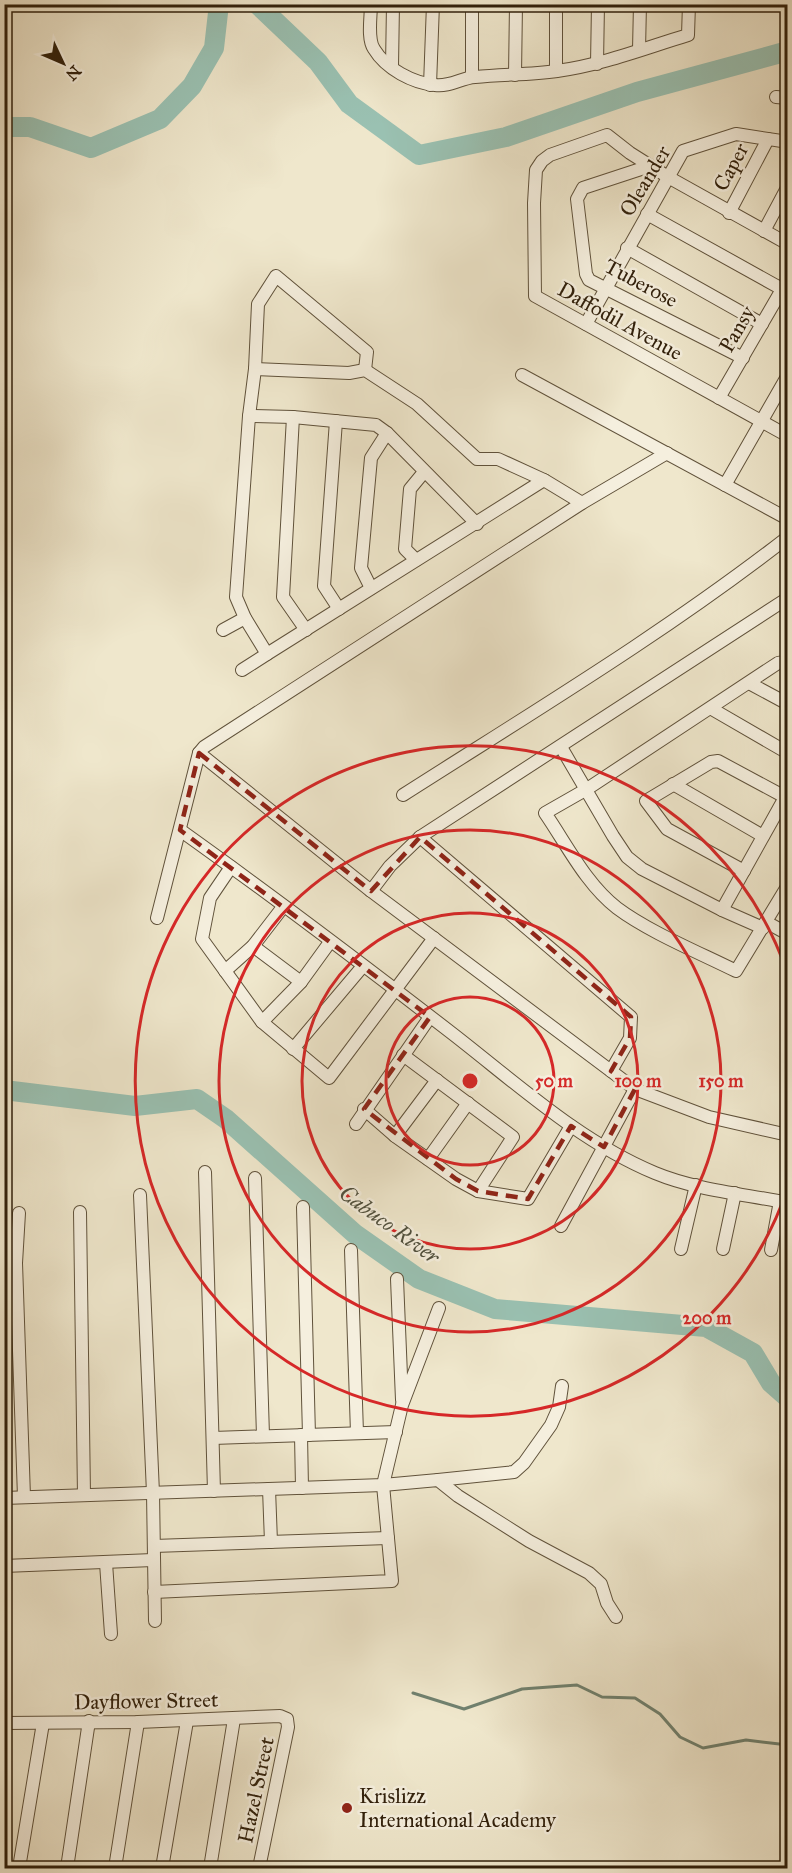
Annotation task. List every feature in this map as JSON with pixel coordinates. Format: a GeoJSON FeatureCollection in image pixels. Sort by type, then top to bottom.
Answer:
{"type":"FeatureCollection","features":[{"type":"Feature","properties":{"kind":"street"},"geometry":{"type":"LineString","coordinates":[[370,4],[371,44],[374,50],[392,66],[416,82],[430,85],[449,85],[472,77],[556,71],[597,64],[688,35],[688,4]]}},
{"type":"Feature","properties":{"kind":"street"},"geometry":{"type":"LineString","coordinates":[[392,66],[393,4]]}},
{"type":"Feature","properties":{"kind":"street"},"geometry":{"type":"LineString","coordinates":[[430,85],[433,4]]}},
{"type":"Feature","properties":{"kind":"street"},"geometry":{"type":"LineString","coordinates":[[472,4],[472,77]]}},
{"type":"Feature","properties":{"kind":"street"},"geometry":{"type":"LineString","coordinates":[[515,75],[516,4]]}},
{"type":"Feature","properties":{"kind":"street"},"geometry":{"type":"LineString","coordinates":[[556,4],[556,71]]}},
{"type":"Feature","properties":{"kind":"street"},"geometry":{"type":"LineString","coordinates":[[597,64],[598,4]]}},
{"type":"Feature","properties":{"kind":"street"},"geometry":{"type":"LineString","coordinates":[[639,50],[640,4]]}},
{"type":"Feature","properties":{"kind":"street","name":"Oleander"},"geometry":{"type":"LineString","coordinates":[[586,324],[683,151],[736,134],[788,142]]}},
{"type":"Feature","properties":{"kind":"street","name":"Daffodil Avenue"},"geometry":{"type":"LineString","coordinates":[[650,166],[608,135],[550,155],[542,161],[536,170],[534,203],[535,296],[788,436]]}},
{"type":"Feature","properties":{"kind":"street","name":"Caper"},"geometry":{"type":"LineString","coordinates":[[729,213],[768,139]]}},
{"type":"Feature","properties":{"kind":"street"},"geometry":{"type":"LineString","coordinates":[[650,166],[729,213],[788,244]]}},
{"type":"Feature","properties":{"kind":"street","name":"Tuberose"},"geometry":{"type":"LineString","coordinates":[[650,166],[583,188],[577,199],[586,274],[589,280],[742,357]]}},
{"type":"Feature","properties":{"kind":"street"},"geometry":{"type":"LineString","coordinates":[[764,231],[788,186]]}},
{"type":"Feature","properties":{"kind":"street"},"geometry":{"type":"LineString","coordinates":[[647,213],[785,284]]}},
{"type":"Feature","properties":{"kind":"street"},"geometry":{"type":"LineString","coordinates":[[627,248],[762,324]]}},
{"type":"Feature","properties":{"kind":"street"},"geometry":{"type":"LineString","coordinates":[[267,654],[245,618],[236,597],[249,416],[255,369],[258,304],[276,276],[367,352],[365,370]]}},
{"type":"Feature","properties":{"kind":"street","name":"Pansy"},"geometry":{"type":"LineString","coordinates":[[719,398],[785,284]]}},
{"type":"Feature","properties":{"kind":"street"},"geometry":{"type":"LineString","coordinates":[[255,369],[349,373],[365,370],[417,404],[477,459],[498,459],[544,480],[582,503]]}},
{"type":"Feature","properties":{"kind":"street"},"geometry":{"type":"LineString","coordinates":[[522,375],[788,519]]}},
{"type":"Feature","properties":{"kind":"street"},"geometry":{"type":"LineString","coordinates":[[725,485],[788,375]]}},
{"type":"Feature","properties":{"kind":"street"},"geometry":{"type":"LineString","coordinates":[[249,416],[293,417],[376,425],[387,433],[477,524]]}},
{"type":"Feature","properties":{"kind":"street"},"geometry":{"type":"LineString","coordinates":[[293,417],[283,597],[306,630]]}},
{"type":"Feature","properties":{"kind":"street"},"geometry":{"type":"LineString","coordinates":[[336,421],[324,586],[339,609]]}},
{"type":"Feature","properties":{"kind":"street"},"geometry":{"type":"LineString","coordinates":[[372,588],[361,568],[371,458],[387,433]]}},
{"type":"Feature","properties":{"kind":"street"},"geometry":{"type":"LineString","coordinates":[[157,918],[199,753],[209,743],[582,503],[667,453]]}},
{"type":"Feature","properties":{"kind":"street"},"geometry":{"type":"LineString","coordinates":[[416,560],[405,549],[410,489],[424,472]]}},
{"type":"Feature","properties":{"kind":"street"},"geometry":{"type":"LineString","coordinates":[[242,670],[544,480]]}},
{"type":"Feature","properties":{"kind":"street"},"geometry":{"type":"LineString","coordinates":[[403,795],[699,603],[788,537]]}},
{"type":"Feature","properties":{"kind":"street"},"geometry":{"type":"LineString","coordinates":[[371,891],[390,866],[420,837],[786,602]]}},
{"type":"Feature","properties":{"kind":"street"},"geometry":{"type":"LineString","coordinates":[[224,630],[245,618]]}},
{"type":"Feature","properties":{"kind":"street"},"geometry":{"type":"LineString","coordinates":[[787,886],[736,971],[653,930],[617,908],[593,884],[545,813],[587,789],[712,709],[778,663],[788,661]]}},
{"type":"Feature","properties":{"kind":"street"},"geometry":{"type":"LineString","coordinates":[[749,683],[788,704]]}},
{"type":"Feature","properties":{"kind":"street"},"geometry":{"type":"LineString","coordinates":[[712,709],[788,753]]}},
{"type":"Feature","properties":{"kind":"street"},"geometry":{"type":"LineString","coordinates":[[561,747],[627,857],[642,869],[722,910],[788,934]]}},
{"type":"Feature","properties":{"kind":"street"},"geometry":{"type":"LineString","coordinates":[[199,753],[371,891],[635,1089],[709,1117],[788,1135]]}},
{"type":"Feature","properties":{"kind":"street"},"geometry":{"type":"LineString","coordinates":[[722,910],[744,871],[786,794],[718,761],[711,762],[646,801],[667,830],[744,871]]}},
{"type":"Feature","properties":{"kind":"street"},"geometry":{"type":"LineString","coordinates":[[673,784],[763,836]]}},
{"type":"Feature","properties":{"kind":"street"},"geometry":{"type":"LineString","coordinates":[[180,830],[396,990],[571,1126],[604,1147],[655,1173],[696,1185],[784,1202],[771,1250]]}},
{"type":"Feature","properties":{"kind":"street"},"geometry":{"type":"LineString","coordinates":[[420,837],[631,1017],[630,1038],[611,1071]]}},
{"type":"Feature","properties":{"kind":"street"},"geometry":{"type":"LineString","coordinates":[[231,867],[210,898],[202,939],[262,1022],[329,1078],[434,938]]}},
{"type":"Feature","properties":{"kind":"street"},"geometry":{"type":"LineString","coordinates":[[225,971],[253,946],[283,907]]}},
{"type":"Feature","properties":{"kind":"street"},"geometry":{"type":"LineString","coordinates":[[262,1022],[301,982],[330,942]]}},
{"type":"Feature","properties":{"kind":"street"},"geometry":{"type":"LineString","coordinates":[[253,946],[301,982]]}},
{"type":"Feature","properties":{"kind":"street"},"geometry":{"type":"LineString","coordinates":[[293,1049],[363,966]]}},
{"type":"Feature","properties":{"kind":"street"},"geometry":{"type":"LineString","coordinates":[[356,1124],[364,1109],[430,1017]]}},
{"type":"Feature","properties":{"kind":"street"},"geometry":{"type":"LineString","coordinates":[[403,1055],[513,1137],[478,1191]]}},
{"type":"Feature","properties":{"kind":"street"},"geometry":{"type":"LineString","coordinates":[[395,1136],[436,1080]]}},
{"type":"Feature","properties":{"kind":"street"},"geometry":{"type":"LineString","coordinates":[[561,1226],[635,1089]]}},
{"type":"Feature","properties":{"kind":"street"},"geometry":{"type":"LineString","coordinates":[[428,1159],[468,1103]]}},
{"type":"Feature","properties":{"kind":"street"},"geometry":{"type":"LineString","coordinates":[[364,1109],[395,1136],[456,1179],[478,1191],[528,1199],[571,1126]]}},
{"type":"Feature","properties":{"kind":"street"},"geometry":{"type":"LineString","coordinates":[[205,1172],[214,1491]]}},
{"type":"Feature","properties":{"kind":"street"},"geometry":{"type":"LineString","coordinates":[[255,1178],[263,1436]]}},
{"type":"Feature","properties":{"kind":"street"},"geometry":{"type":"LineString","coordinates":[[681,1249],[696,1185]]}},
{"type":"Feature","properties":{"kind":"street"},"geometry":{"type":"LineString","coordinates":[[723,1250],[735,1193]]}},
{"type":"Feature","properties":{"kind":"street"},"geometry":{"type":"LineString","coordinates":[[140,1195],[153,1493],[155,1622]]}},
{"type":"Feature","properties":{"kind":"street"},"geometry":{"type":"LineString","coordinates":[[302,1488],[305,1435],[303,1207]]}},
{"type":"Feature","properties":{"kind":"street"},"geometry":{"type":"LineString","coordinates":[[80,1212],[84,1495]]}},
{"type":"Feature","properties":{"kind":"street"},"geometry":{"type":"LineString","coordinates":[[19,1213],[16,1263],[24,1497]]}},
{"type":"Feature","properties":{"kind":"street"},"geometry":{"type":"LineString","coordinates":[[351,1250],[357,1433]]}},
{"type":"Feature","properties":{"kind":"street"},"geometry":{"type":"LineString","coordinates":[[4,1279],[16,1263]]}},
{"type":"Feature","properties":{"kind":"street"},"geometry":{"type":"LineString","coordinates":[[397,1279],[402,1405]]}},
{"type":"Feature","properties":{"kind":"street"},"geometry":{"type":"LineString","coordinates":[[154,1592],[392,1581],[383,1485],[402,1405],[439,1308]]}},
{"type":"Feature","properties":{"kind":"street"},"geometry":{"type":"LineString","coordinates":[[4,1498],[383,1485],[514,1472],[524,1463],[551,1425],[559,1407],[562,1386]]}},
{"type":"Feature","properties":{"kind":"street"},"geometry":{"type":"LineString","coordinates":[[213,1438],[396,1432]]}},
{"type":"Feature","properties":{"kind":"street"},"geometry":{"type":"LineString","coordinates":[[438,1480],[458,1496],[529,1541],[589,1573],[601,1584],[616,1617]]}},
{"type":"Feature","properties":{"kind":"street"},"geometry":{"type":"LineString","coordinates":[[269,1489],[271,1542]]}},
{"type":"Feature","properties":{"kind":"street"},"geometry":{"type":"LineString","coordinates":[[153,1546],[388,1538]]}},
{"type":"Feature","properties":{"kind":"street"},"geometry":{"type":"LineString","coordinates":[[4,1566],[153,1560]]}},
{"type":"Feature","properties":{"kind":"street"},"geometry":{"type":"LineString","coordinates":[[106,1563],[111,1634]]}},
{"type":"Feature","properties":{"kind":"street","name":"Dayflower Street"},"geometry":{"type":"LineString","coordinates":[[4,1723],[187,1721],[280,1716],[287,1719]]}},
{"type":"Feature","properties":{"kind":"street"},"geometry":{"type":"LineString","coordinates":[[210,1869],[234,1719]]}},
{"type":"Feature","properties":{"kind":"street","name":"Hazel Street"},"geometry":{"type":"LineString","coordinates":[[259,1869],[288,1727],[287,1719]]}},
{"type":"Feature","properties":{"kind":"street"},"geometry":{"type":"LineString","coordinates":[[67,1869],[89,1721]]}},
{"type":"Feature","properties":{"kind":"street"},"geometry":{"type":"LineString","coordinates":[[162,1869],[187,1721]]}},
{"type":"Feature","properties":{"kind":"street"},"geometry":{"type":"LineString","coordinates":[[115,1869],[138,1722]]}},
{"type":"Feature","properties":{"kind":"street"},"geometry":{"type":"LineString","coordinates":[[19,1869],[43,1723]]}},
{"type":"Feature","properties":{"kind":"highlighted area"},"geometry":{"type":"Polygon","coordinates":[[[199,753],[371,891],[420,837],[631,1017],[630,1038],[611,1071],[635,1089],[604,1147],[571,1126],[528,1199],[478,1191],[456,1179],[364,1109],[430,1017],[180,830],[199,753]]]}},
{"type":"Feature","properties":{"kind":"waterway"},"geometry":{"type":"LineString","coordinates":[[4,127],[30,127],[91,148],[160,119],[192,86],[214,48],[219,4]]}},
{"type":"Feature","properties":{"kind":"waterway"},"geometry":{"type":"LineString","coordinates":[[257,4],[318,62],[349,104],[419,155],[506,137],[637,92],[788,51]]}},
{"type":"Feature","properties":{"kind":"waterway","name":"Cabuco River"},"geometry":{"type":"LineString","coordinates":[[4,1090],[135,1106],[197,1099],[226,1119],[355,1234],[419,1279],[495,1309],[706,1327],[753,1353],[771,1383],[788,1398]]}},
{"type":"Feature","properties":{"kind":"waterway"},"geometry":{"type":"LineString","coordinates":[[413,1693],[464,1709],[522,1689],[577,1685],[602,1697],[635,1698],[660,1714],[680,1737],[703,1748],[746,1740],[788,1745]]}},
{"type":"Feature","properties":{"kind":"place","name":"Krislizz International Academy"},"geometry":{"type":"Point","coordinates":[347,1808]}}]}
